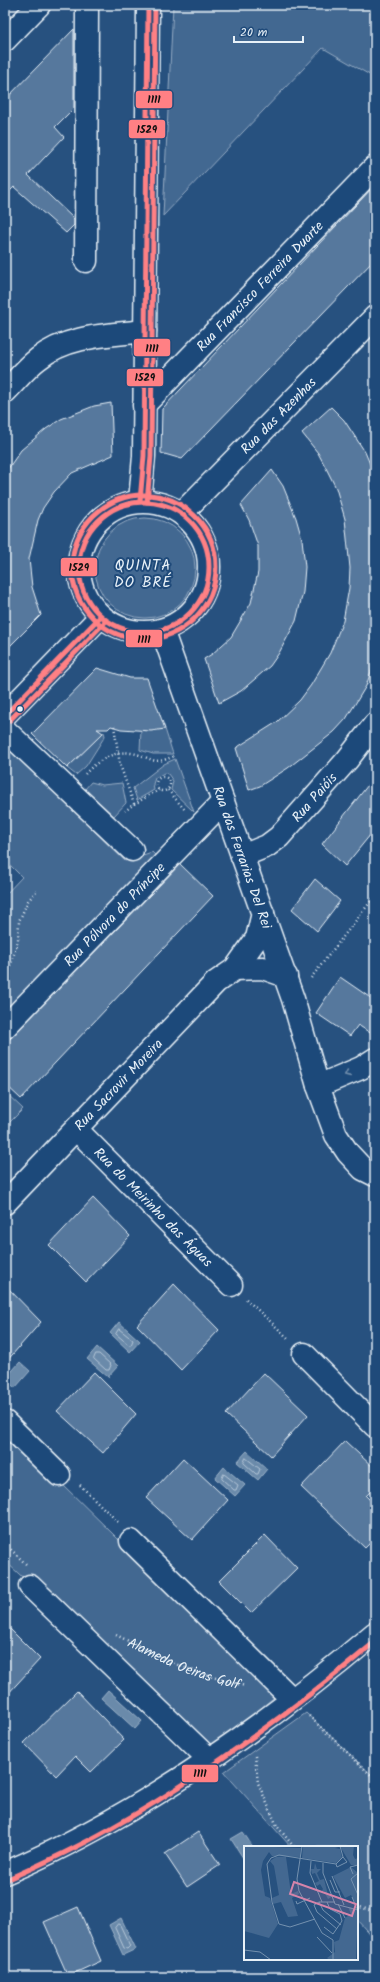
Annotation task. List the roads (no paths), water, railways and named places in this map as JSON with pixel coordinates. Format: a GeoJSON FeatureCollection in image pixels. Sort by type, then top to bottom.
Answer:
{"type":"FeatureCollection","features":[{"type":"Feature","properties":{"kind":"street"},"geometry":{"type":"LineString","coordinates":[[5,40],[39,5]]}},
{"type":"Feature","properties":{"kind":"street"},"geometry":{"type":"LineString","coordinates":[[86,261],[87,5]]}},
{"type":"Feature","properties":{"kind":"street"},"geometry":{"type":"LineString","coordinates":[[140,501],[144,456],[148,5]]}},
{"type":"Feature","properties":{"kind":"street","name":"Rua Francisco Ferreira Duarte"},"geometry":{"type":"LineString","coordinates":[[144,405],[375,166]]}},
{"type":"Feature","properties":{"kind":"street","name":"Rua das Azenhas"},"geometry":{"type":"LineString","coordinates":[[182,513],[375,317]]}},
{"type":"Feature","properties":{"kind":"street"},"geometry":{"type":"LineString","coordinates":[[5,392],[38,358],[59,347],[78,340],[145,331]]}},
{"type":"Feature","properties":{"kind":"street"},"geometry":{"type":"LineString","coordinates":[[140,501],[155,502],[168,506],[182,513],[194,524],[203,538],[209,559],[210,570],[207,586],[200,601],[190,614],[177,624],[162,630],[135,632],[116,625],[101,616],[90,602],[82,586],[79,568],[82,550],[88,533],[99,520],[114,509],[140,501]]}},
{"type":"Feature","properties":{"kind":"street"},"geometry":{"type":"LineString","coordinates":[[5,715],[101,616]]}},
{"type":"Feature","properties":{"kind":"street","name":"Rua das Ferrarias Del Rei"},"geometry":{"type":"LineString","coordinates":[[162,630],[294,999],[318,1086],[336,1135],[348,1153],[363,1169],[375,1175]]}},
{"type":"Feature","properties":{"kind":"street","name":"Rua Paióis"},"geometry":{"type":"LineString","coordinates":[[242,856],[267,846],[279,837],[347,760],[375,724]]}},
{"type":"Feature","properties":{"kind":"street"},"geometry":{"type":"LineString","coordinates":[[5,730],[132,850]]}},
{"type":"Feature","properties":{"kind":"street","name":"Rua Pólvora do Príncipe"},"geometry":{"type":"LineString","coordinates":[[5,1027],[223,802]]}},
{"type":"Feature","properties":{"kind":"street","name":"Rua Sacrovir Moreira"},"geometry":{"type":"LineString","coordinates":[[5,1203],[216,982],[234,969],[257,938],[263,913]]}},
{"type":"Feature","properties":{"kind":"street"},"geometry":{"type":"LineString","coordinates":[[234,969],[263,968],[286,976]]}},
{"type":"Feature","properties":{"kind":"street"},"geometry":{"type":"LineString","coordinates":[[318,1086],[361,1068],[375,1059]]}},
{"type":"Feature","properties":{"kind":"street","name":"Rua do Meirinho das Águas"},"geometry":{"type":"LineString","coordinates":[[76,1129],[231,1285]]}},
{"type":"Feature","properties":{"kind":"street"},"geometry":{"type":"LineString","coordinates":[[304,1354],[375,1426]]}},
{"type":"Feature","properties":{"kind":"street"},"geometry":{"type":"LineString","coordinates":[[5,1422],[59,1475]]}},
{"type":"Feature","properties":{"kind":"street","name":"Alameda Oeiras Golf"},"geometry":{"type":"LineString","coordinates":[[131,1541],[292,1699]]}},
{"type":"Feature","properties":{"kind":"street"},"geometry":{"type":"LineString","coordinates":[[29,1576],[210,1760]]}},
{"type":"Feature","properties":{"kind":"street"},"geometry":{"type":"LineString","coordinates":[[5,1873],[47,1854],[86,1833],[210,1760],[253,1730],[375,1633]]}},
{"type":"Feature","properties":{"kind":"water"},"geometry":{"type":"Polygon","coordinates":[[[119,1322],[140,1341],[130,1352],[110,1333],[119,1322]]]}},
{"type":"Feature","properties":{"kind":"water"},"geometry":{"type":"Polygon","coordinates":[[[97,1347],[118,1366],[108,1377],[87,1359],[97,1347]]]}},
{"type":"Feature","properties":{"kind":"water"},"geometry":{"type":"Polygon","coordinates":[[[20,1362],[30,1371],[15,1388],[5,1379],[20,1362]]]}},
{"type":"Feature","properties":{"kind":"water"},"geometry":{"type":"Polygon","coordinates":[[[247,1451],[267,1469],[258,1480],[237,1462],[247,1451]]]}},
{"type":"Feature","properties":{"kind":"water"},"geometry":{"type":"Polygon","coordinates":[[[224,1467],[245,1485],[235,1496],[215,1478],[224,1467]]]}},
{"type":"Feature","properties":{"kind":"water"},"geometry":{"type":"Polygon","coordinates":[[[108,1690],[142,1721],[135,1729],[101,1698],[108,1690]]]}},
{"type":"Feature","properties":{"kind":"water"},"geometry":{"type":"Polygon","coordinates":[[[243,1832],[252,1846],[244,1846],[244,1859],[231,1839],[243,1832]]]}},
{"type":"Feature","properties":{"kind":"water"},"geometry":{"type":"Polygon","coordinates":[[[121,1918],[136,1949],[123,1955],[109,1925],[121,1918]]]}},
{"type":"Feature","properties":{"kind":"district","name":"QUINTA DO BRÉ"},"geometry":{"type":"Point","coordinates":[143,574]}}]}
